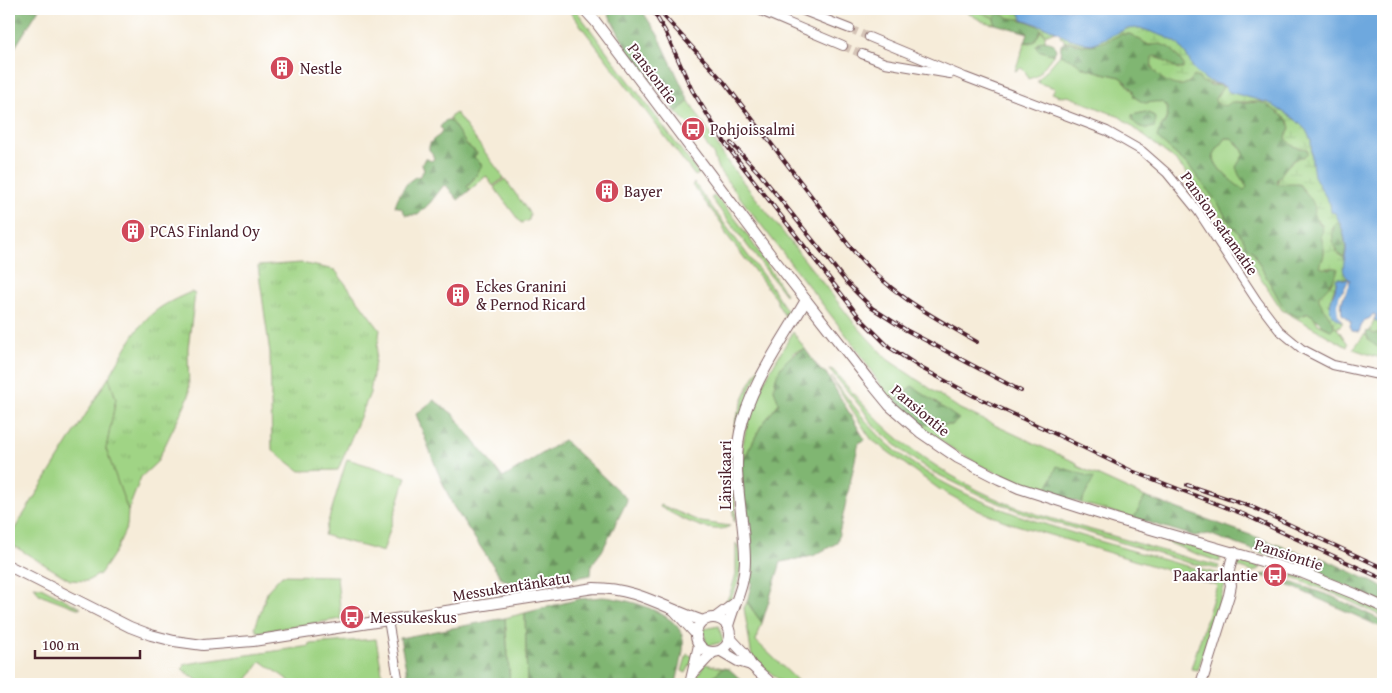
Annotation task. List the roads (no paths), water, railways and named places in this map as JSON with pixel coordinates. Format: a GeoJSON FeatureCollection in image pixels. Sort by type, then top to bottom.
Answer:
{"type":"FeatureCollection","features":[{"type":"Feature","properties":{"kind":"street","name":"Pansiontie"},"geometry":{"type":"LineString","coordinates":[[584,9],[806,300],[890,406],[920,432],[958,458],[999,479],[1047,498],[1303,573],[1383,607]]}},
{"type":"Feature","properties":{"kind":"street","name":"Pansiontie"},"geometry":{"type":"LineString","coordinates":[[590,9],[595,21]]}},
{"type":"Feature","properties":{"kind":"street"},"geometry":{"type":"LineString","coordinates":[[756,9],[843,46]]}},
{"type":"Feature","properties":{"kind":"street"},"geometry":{"type":"LineString","coordinates":[[799,9],[850,29]]}},
{"type":"Feature","properties":{"kind":"street","name":"Pansion satamatie"},"geometry":{"type":"LineString","coordinates":[[869,37],[965,77],[1107,132],[1142,151],[1167,173],[1198,212],[1278,330],[1302,348],[1333,365],[1383,376]]}},
{"type":"Feature","properties":{"kind":"street","name":"Pansion satamatie"},"geometry":{"type":"LineString","coordinates":[[862,54],[885,63],[965,77]]}},
{"type":"Feature","properties":{"kind":"street","name":"Länsikaari"},"geometry":{"type":"LineString","coordinates":[[728,626],[742,584],[745,562],[737,474],[737,454],[741,428],[755,389],[806,300]]}},
{"type":"Feature","properties":{"kind":"street"},"geometry":{"type":"LineString","coordinates":[[1201,684],[1230,590],[1228,574],[1234,552]]}},
{"type":"Feature","properties":{"kind":"street","name":"Messukentänkatu"},"geometry":{"type":"LineString","coordinates":[[9,566],[130,627],[162,639],[189,644],[236,644],[594,588],[631,592],[703,621]]}},
{"type":"Feature","properties":{"kind":"street"},"geometry":{"type":"LineString","coordinates":[[690,684],[699,645],[696,634],[698,627],[703,621],[715,618],[735,603]]}},
{"type":"Feature","properties":{"kind":"street","name":"Messukentänkatu"},"geometry":{"type":"LineString","coordinates":[[674,610],[696,634]]}},
{"type":"Feature","properties":{"kind":"street"},"geometry":{"type":"LineString","coordinates":[[694,672],[727,645],[730,638],[728,626],[722,620],[715,618]]}},
{"type":"Feature","properties":{"kind":"street"},"geometry":{"type":"LineString","coordinates":[[388,620],[398,684]]}},
{"type":"Feature","properties":{"kind":"street"},"geometry":{"type":"LineString","coordinates":[[730,638],[744,653],[751,665],[772,684]]}},
{"type":"Feature","properties":{"kind":"street"},"geometry":{"type":"LineString","coordinates":[[699,645],[706,651],[717,652],[751,665]]}},
{"type":"Feature","properties":{"kind":"water"},"geometry":{"type":"Polygon","coordinates":[[[1015,9],[1383,9],[1383,323],[1374,320],[1376,315],[1373,314],[1370,318],[1363,321],[1359,332],[1352,331],[1351,322],[1342,314],[1342,300],[1350,280],[1343,269],[1346,252],[1345,238],[1335,213],[1331,212],[1330,204],[1314,176],[1311,140],[1306,130],[1296,120],[1269,103],[1229,92],[1224,86],[1206,80],[1194,70],[1186,54],[1177,43],[1166,37],[1140,28],[1126,29],[1092,44],[1085,43],[1065,37],[1056,31],[1022,19],[1019,10],[1015,9]]]}},
{"type":"Feature","properties":{"kind":"water"},"geometry":{"type":"Polygon","coordinates":[[[1336,279],[1349,280],[1340,296],[1338,314],[1342,321],[1334,316],[1330,306],[1336,279]]]}},
{"type":"Feature","properties":{"kind":"tunnel"},"geometry":{"type":"LineString","coordinates":[[850,29],[869,37]]}},
{"type":"Feature","properties":{"kind":"tunnel"},"geometry":{"type":"LineString","coordinates":[[843,46],[862,54]]}},
{"type":"Feature","properties":{"kind":"railway"},"geometry":{"type":"LineString","coordinates":[[652,9],[665,31],[692,90],[727,146],[860,318],[889,347],[921,368],[974,396],[1132,471],[1243,514],[1383,579]]}},
{"type":"Feature","properties":{"kind":"railway"},"geometry":{"type":"LineString","coordinates":[[660,12],[724,82],[851,248],[866,264],[880,278],[910,301],[941,322],[977,342]]}},
{"type":"Feature","properties":{"kind":"railway"},"geometry":{"type":"LineString","coordinates":[[731,143],[760,174],[847,283],[872,308],[906,330],[1021,391]]}},
{"type":"Feature","properties":{"kind":"railway"},"geometry":{"type":"LineString","coordinates":[[1187,485],[1252,507],[1383,568]]}},
{"type":"Feature","properties":{"kind":"place","name":"Nestle"},"geometry":{"type":"Point","coordinates":[282,68]}},
{"type":"Feature","properties":{"kind":"place","name":"Pohjoissalmi"},"geometry":{"type":"Point","coordinates":[693,129]}},
{"type":"Feature","properties":{"kind":"place","name":"Bayer"},"geometry":{"type":"Point","coordinates":[607,191]}},
{"type":"Feature","properties":{"kind":"place","name":"PCAS Finland Oy"},"geometry":{"type":"Point","coordinates":[133,231]}},
{"type":"Feature","properties":{"kind":"place","name":"Eckes Granini & Pernod Ricard"},"geometry":{"type":"Point","coordinates":[458,295]}},
{"type":"Feature","properties":{"kind":"place","name":"Paakarlantie"},"geometry":{"type":"Point","coordinates":[1275,575]}},
{"type":"Feature","properties":{"kind":"place","name":"Messukeskus"},"geometry":{"type":"Point","coordinates":[352,617]}}]}
